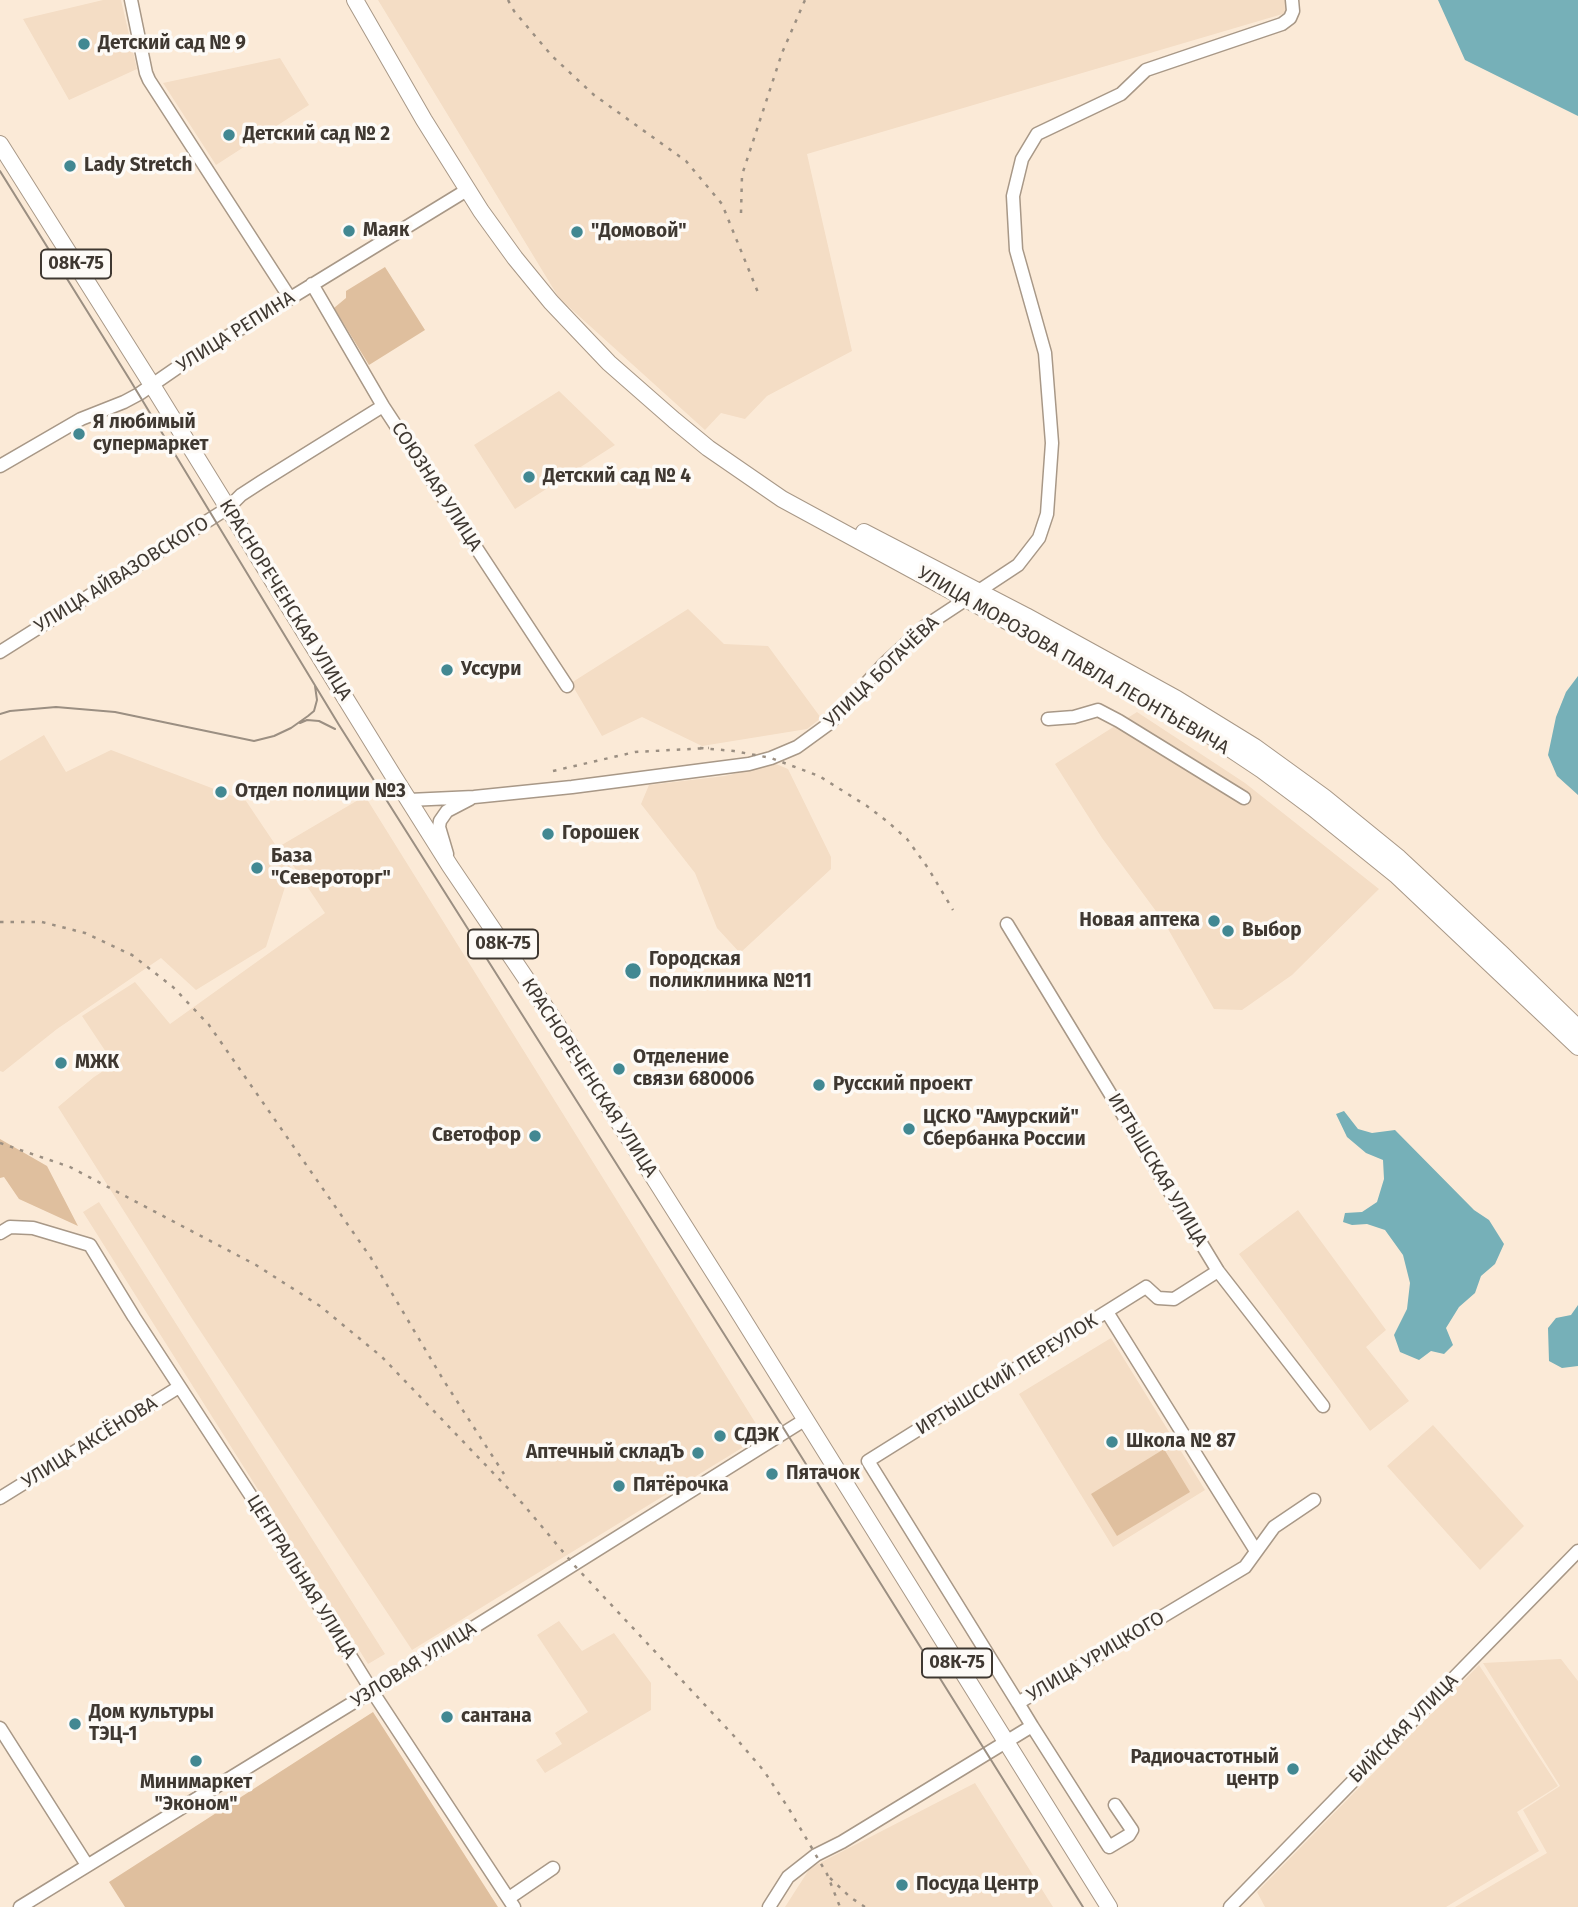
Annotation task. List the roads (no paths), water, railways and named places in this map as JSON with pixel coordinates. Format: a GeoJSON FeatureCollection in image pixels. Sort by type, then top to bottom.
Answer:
{"type":"FeatureCollection","features":[{"type":"Feature","properties":{"kind":"main road","name":"УЛИЦА МОРОЗОВА ПАВЛА ЛЕОНТЬЕВИЧА"},"geometry":{"type":"LineString","coordinates":[[355,0],[424,120],[504,244],[551,302],[609,363],[674,420],[782,499],[1177,699],[1255,747],[1399,858],[1578,1028]]}},
{"type":"Feature","properties":{"kind":"main road","name":"КРАСНОРЕЧЕНСКАЯ УЛИЦА"},"geometry":{"type":"LineString","coordinates":[[0,144],[450,866],[555,1023],[806,1419],[1109,1907]]}},
{"type":"Feature","properties":{"kind":"main road","name":"УЛИЦА МОРОЗОВА ПАВЛА ЛЕОНТЬЕВИЧА"},"geometry":{"type":"LineString","coordinates":[[972,595],[1188,722],[1283,786],[1396,875],[1578,1047]]}},
{"type":"Feature","properties":{"kind":"street"},"geometry":{"type":"LineString","coordinates":[[131,0],[149,80],[290,298]]}},
{"type":"Feature","properties":{"kind":"street","name":"УЛИЦА БОГАЧЁВА"},"geometry":{"type":"LineString","coordinates":[[409,800],[474,797],[572,787],[749,764],[795,749],[830,723],[883,665],[924,627],[1018,565],[1039,538],[1047,514],[1052,443],[1045,353],[1016,250],[1013,196],[1022,159],[1037,134],[1121,94],[1146,70],[1282,23],[1290,18],[1293,11],[1292,0]]}},
{"type":"Feature","properties":{"kind":"street","name":"УЛИЦА РЕПИНА"},"geometry":{"type":"LineString","coordinates":[[0,466],[81,419],[124,402],[467,190]]}},
{"type":"Feature","properties":{"kind":"street","name":"СОЮЗНАЯ УЛИЦА"},"geometry":{"type":"LineString","coordinates":[[312,284],[383,406],[567,686]]}},
{"type":"Feature","properties":{"kind":"street","name":"УЛИЦА АЙВАЗОВСКОГО"},"geometry":{"type":"LineString","coordinates":[[0,652],[383,406]]}},
{"type":"Feature","properties":{"kind":"street"},"geometry":{"type":"LineString","coordinates":[[1048,719],[1074,717],[1098,710],[1244,799]]}},
{"type":"Feature","properties":{"kind":"street"},"geometry":{"type":"LineString","coordinates":[[450,866],[439,828],[440,821],[447,811],[474,797]]}},
{"type":"Feature","properties":{"kind":"street","name":"ИРТЫШСКАЯ УЛИЦА"},"geometry":{"type":"LineString","coordinates":[[1007,924],[1218,1271],[1323,1406]]}},
{"type":"Feature","properties":{"kind":"street","name":"ЦЕНТРАЛЬНАЯ УЛИЦА"},"geometry":{"type":"LineString","coordinates":[[0,1233],[10,1227],[33,1228],[90,1245],[372,1691],[511,1903]]}},
{"type":"Feature","properties":{"kind":"street","name":"ИРТЫШСКИЙ ПЕРЕУЛОК"},"geometry":{"type":"LineString","coordinates":[[1018,1703],[868,1461],[1146,1287],[1158,1298],[1174,1298],[1218,1271]]}},
{"type":"Feature","properties":{"kind":"street"},"geometry":{"type":"LineString","coordinates":[[1107,1312],[1256,1551]]}},
{"type":"Feature","properties":{"kind":"street","name":"УЛИЦА АКСЁНОВА"},"geometry":{"type":"LineString","coordinates":[[0,1498],[179,1387]]}},
{"type":"Feature","properties":{"kind":"street","name":"УЗЛОВАЯ УЛИЦА"},"geometry":{"type":"LineString","coordinates":[[20,1907],[372,1691],[806,1419]]}},
{"type":"Feature","properties":{"kind":"street","name":"УЛИЦА УРИЦКОГО"},"geometry":{"type":"LineString","coordinates":[[769,1907],[788,1877],[816,1855],[842,1842],[1032,1726],[1018,1703],[1245,1567],[1274,1527],[1314,1500]]}},
{"type":"Feature","properties":{"kind":"street","name":"БИЙСКАЯ УЛИЦА"},"geometry":{"type":"LineString","coordinates":[[1230,1907],[1578,1551]]}},
{"type":"Feature","properties":{"kind":"street"},"geometry":{"type":"LineString","coordinates":[[1032,1726],[1109,1847],[1129,1835],[1132,1830],[1115,1805]]}},
{"type":"Feature","properties":{"kind":"street"},"geometry":{"type":"LineString","coordinates":[[0,1728],[87,1865]]}},
{"type":"Feature","properties":{"kind":"street"},"geometry":{"type":"LineString","coordinates":[[511,1903],[554,1868]]}},
{"type":"Feature","properties":{"kind":"water"},"geometry":{"type":"Polygon","coordinates":[[[1438,0],[1578,0],[1578,116],[1465,60],[1438,0]]]}},
{"type":"Feature","properties":{"kind":"water"},"geometry":{"type":"Polygon","coordinates":[[[1578,676],[1578,795],[1557,776],[1548,755],[1556,717],[1566,692],[1578,676]]]}},
{"type":"Feature","properties":{"kind":"water"},"geometry":{"type":"Polygon","coordinates":[[[1344,1111],[1358,1129],[1372,1133],[1395,1130],[1474,1210],[1489,1220],[1504,1244],[1495,1264],[1481,1276],[1475,1293],[1459,1307],[1446,1328],[1453,1345],[1444,1354],[1431,1351],[1419,1360],[1400,1352],[1394,1335],[1407,1309],[1410,1283],[1403,1255],[1385,1230],[1367,1224],[1352,1225],[1343,1222],[1345,1213],[1362,1212],[1377,1202],[1384,1179],[1383,1160],[1366,1153],[1347,1137],[1336,1114],[1344,1111]]]}},
{"type":"Feature","properties":{"kind":"water"},"geometry":{"type":"Polygon","coordinates":[[[1578,1305],[1578,1366],[1562,1368],[1549,1361],[1548,1328],[1556,1318],[1571,1315],[1578,1305]]]}},
{"type":"Feature","properties":{"kind":"tram line"},"geometry":{"type":"LineString","coordinates":[[0,171],[339,725],[1083,1907]]}},
{"type":"Feature","properties":{"kind":"tram line"},"geometry":{"type":"LineString","coordinates":[[0,714],[56,707],[115,712],[254,741],[291,728],[314,711],[317,700],[315,686]]}},
{"type":"Feature","properties":{"kind":"tram line"},"geometry":{"type":"LineString","coordinates":[[300,723],[307,720],[319,721],[335,729]]}},
{"type":"Feature","properties":{"kind":"railway"},"geometry":{"type":"LineString","coordinates":[[508,0],[552,56],[594,95],[686,161],[722,204],[759,295]]}},
{"type":"Feature","properties":{"kind":"railway"},"geometry":{"type":"LineString","coordinates":[[741,213],[742,175],[782,53],[805,0]]}},
{"type":"Feature","properties":{"kind":"railway"},"geometry":{"type":"LineString","coordinates":[[700,748],[771,758],[819,776],[867,806],[907,839],[953,910]]}},
{"type":"Feature","properties":{"kind":"railway"},"geometry":{"type":"LineString","coordinates":[[553,771],[635,752],[709,748]]}},
{"type":"Feature","properties":{"kind":"railway"},"geometry":{"type":"LineString","coordinates":[[0,922],[42,922],[85,933],[132,955],[173,987],[209,1025],[371,1258],[444,1381],[504,1474]]}},
{"type":"Feature","properties":{"kind":"railway"},"geometry":{"type":"LineString","coordinates":[[0,1143],[70,1167],[256,1265],[320,1306],[382,1357],[523,1504],[574,1565],[764,1771],[827,1874],[840,1907]]}},
{"type":"Feature","properties":{"kind":"railway"},"geometry":{"type":"LineString","coordinates":[[830,1878],[865,1907]]}},
{"type":"Feature","properties":{"kind":"place","name":"Детский сад № 9"},"geometry":{"type":"Point","coordinates":[84,44]}},
{"type":"Feature","properties":{"kind":"place","name":"Детский сад № 2"},"geometry":{"type":"Point","coordinates":[229,135]}},
{"type":"Feature","properties":{"kind":"place","name":"Lady Stretch"},"geometry":{"type":"Point","coordinates":[70,166]}},
{"type":"Feature","properties":{"kind":"place","name":"Маяк"},"geometry":{"type":"Point","coordinates":[349,231]}},
{"type":"Feature","properties":{"kind":"place","name":"\"Домовой\""},"geometry":{"type":"Point","coordinates":[577,232]}},
{"type":"Feature","properties":{"kind":"place","name":"Я любимый супермаркет"},"geometry":{"type":"Point","coordinates":[79,434]}},
{"type":"Feature","properties":{"kind":"place","name":"Детский сад № 4"},"geometry":{"type":"Point","coordinates":[529,477]}},
{"type":"Feature","properties":{"kind":"place","name":"Уссури"},"geometry":{"type":"Point","coordinates":[447,670]}},
{"type":"Feature","properties":{"kind":"place","name":"Отдел полиции №3"},"geometry":{"type":"Point","coordinates":[221,792]}},
{"type":"Feature","properties":{"kind":"place","name":"Горошек"},"geometry":{"type":"Point","coordinates":[548,834]}},
{"type":"Feature","properties":{"kind":"place","name":"База \"Североторг\""},"geometry":{"type":"Point","coordinates":[257,868]}},
{"type":"Feature","properties":{"kind":"place","name":"Новая аптека"},"geometry":{"type":"Point","coordinates":[1214,921]}},
{"type":"Feature","properties":{"kind":"place","name":"Выбор"},"geometry":{"type":"Point","coordinates":[1228,931]}},
{"type":"Feature","properties":{"kind":"place","name":"Городская поликлиника №11"},"geometry":{"type":"Point","coordinates":[633,971]}},
{"type":"Feature","properties":{"kind":"place","name":"МЖК"},"geometry":{"type":"Point","coordinates":[61,1063]}},
{"type":"Feature","properties":{"kind":"place","name":"Отделение связи 680006"},"geometry":{"type":"Point","coordinates":[619,1069]}},
{"type":"Feature","properties":{"kind":"place","name":"Русский проект"},"geometry":{"type":"Point","coordinates":[819,1085]}},
{"type":"Feature","properties":{"kind":"place","name":"ЦСКО \"Амурский\" Сбербанка России"},"geometry":{"type":"Point","coordinates":[909,1129]}},
{"type":"Feature","properties":{"kind":"place","name":"Светофор"},"geometry":{"type":"Point","coordinates":[535,1136]}},
{"type":"Feature","properties":{"kind":"place","name":"СДЭК"},"geometry":{"type":"Point","coordinates":[720,1436]}},
{"type":"Feature","properties":{"kind":"place","name":"Школа № 87"},"geometry":{"type":"Point","coordinates":[1112,1442]}},
{"type":"Feature","properties":{"kind":"place","name":"Аптечный складЪ"},"geometry":{"type":"Point","coordinates":[698,1453]}},
{"type":"Feature","properties":{"kind":"place","name":"Пятачок"},"geometry":{"type":"Point","coordinates":[772,1474]}},
{"type":"Feature","properties":{"kind":"place","name":"Пятёрочка"},"geometry":{"type":"Point","coordinates":[619,1486]}},
{"type":"Feature","properties":{"kind":"place","name":"сантана"},"geometry":{"type":"Point","coordinates":[447,1717]}},
{"type":"Feature","properties":{"kind":"place","name":"Дом культуры ТЭЦ-1"},"geometry":{"type":"Point","coordinates":[75,1724]}},
{"type":"Feature","properties":{"kind":"place","name":"Минимаркет \"Эконом\""},"geometry":{"type":"Point","coordinates":[196,1761]}},
{"type":"Feature","properties":{"kind":"place","name":"Радиочастотный центр"},"geometry":{"type":"Point","coordinates":[1293,1769]}},
{"type":"Feature","properties":{"kind":"place","name":"Посуда Центр"},"geometry":{"type":"Point","coordinates":[902,1885]}}]}
